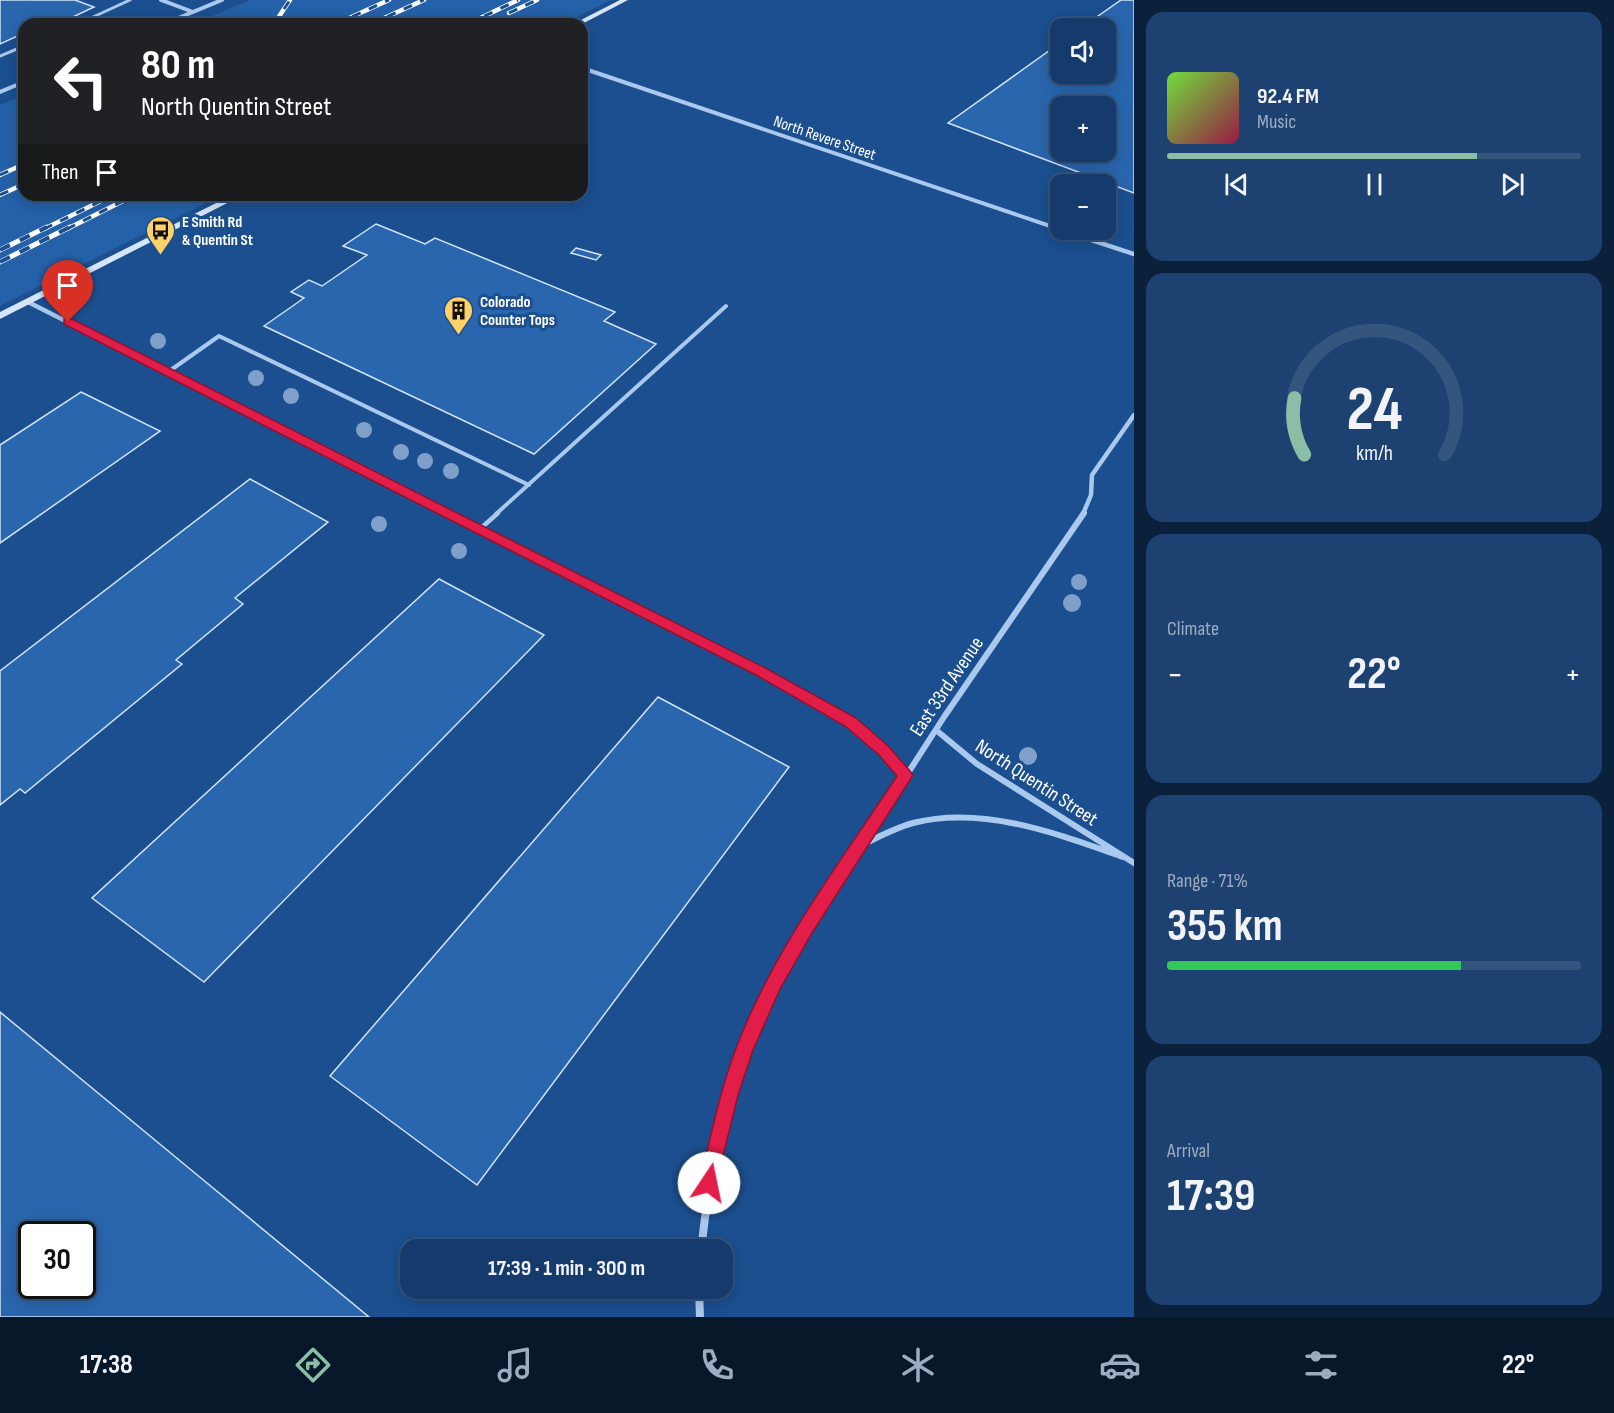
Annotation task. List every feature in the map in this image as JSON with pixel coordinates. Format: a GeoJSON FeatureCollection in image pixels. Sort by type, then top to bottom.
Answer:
{"type":"FeatureCollection","features":[{"type":"Feature","properties":{"kind":"street"},"geometry":{"type":"LineString","coordinates":[[161,0],[193,12]]}},
{"type":"Feature","properties":{"kind":"street"},"geometry":{"type":"LineString","coordinates":[[178,18],[222,0]]}},
{"type":"Feature","properties":{"kind":"street"},"geometry":{"type":"LineString","coordinates":[[588,19],[625,0]]}},
{"type":"Feature","properties":{"kind":"street","name":"North Revere Street"},"geometry":{"type":"LineString","coordinates":[[588,70],[1050,225]]}},
{"type":"Feature","properties":{"kind":"street"},"geometry":{"type":"LineString","coordinates":[[0,92],[18,84]]}},
{"type":"Feature","properties":{"kind":"street"},"geometry":{"type":"LineString","coordinates":[[0,316],[227,201]]}},
{"type":"Feature","properties":{"kind":"street","name":"North Revere Street"},"geometry":{"type":"LineString","coordinates":[[1093,240],[1134,254]]}},
{"type":"Feature","properties":{"kind":"street"},"geometry":{"type":"LineString","coordinates":[[28,302],[641,610],[817,703],[861,730],[905,775]]}},
{"type":"Feature","properties":{"kind":"street","name":"East 33rd Avenue"},"geometry":{"type":"LineString","coordinates":[[702,1239],[705,1202],[716,1146],[744,1049],[786,960],[905,775],[1085,511],[1091,495],[1092,475],[1134,415]]}},
{"type":"Feature","properties":{"kind":"street","name":"North Quentin Street"},"geometry":{"type":"LineString","coordinates":[[936,730],[977,764],[1134,863]]}},
{"type":"Feature","properties":{"kind":"street","name":"North Quentin Street"},"geometry":{"type":"LineString","coordinates":[[862,845],[891,831],[915,823],[944,818],[970,819],[1033,829],[1073,839],[1123,857]]}},
{"type":"Feature","properties":{"kind":"street"},"geometry":{"type":"LineString","coordinates":[[699,1299],[700,1317]]}},
{"type":"Feature","properties":{"kind":"lane"},"geometry":{"type":"LineString","coordinates":[[91,18],[130,0]]}},
{"type":"Feature","properties":{"kind":"lane"},"geometry":{"type":"LineString","coordinates":[[0,56],[18,48]]}},
{"type":"Feature","properties":{"kind":"lane"},"geometry":{"type":"LineString","coordinates":[[480,530],[726,306]]}},
{"type":"Feature","properties":{"kind":"lane"},"geometry":{"type":"LineString","coordinates":[[168,372],[219,336],[529,484]]}},
{"type":"Feature","properties":{"kind":"shaded area"},"geometry":{"type":"Polygon","coordinates":[[[250,0],[611,0],[575,18],[207,18],[250,0]]]}},
{"type":"Feature","properties":{"kind":"shaded area"},"geometry":{"type":"Polygon","coordinates":[[[18,98],[18,201],[210,201],[0,306],[0,105],[18,98]]]}},
{"type":"Feature","properties":{"kind":"building"},"geometry":{"type":"Polygon","coordinates":[[[0,0],[75,0],[94,7],[71,18],[18,18],[18,36],[0,44],[0,0]]]}},
{"type":"Feature","properties":{"kind":"building"},"geometry":{"type":"Polygon","coordinates":[[[1121,0],[1134,0],[1134,193],[1116,186],[1116,174],[1084,174],[1052,162],[1116,162],[1116,96],[1050,96],[1050,161],[948,123],[1050,50],[1050,84],[1116,84],[1116,18],[1095,18],[1121,0]]]}},
{"type":"Feature","properties":{"kind":"building","name":"Colorado Counter Tops"},"geometry":{"type":"Polygon","coordinates":[[[376,224],[425,244],[435,238],[615,312],[604,321],[656,344],[534,454],[264,326],[304,298],[291,292],[309,280],[322,286],[367,255],[343,246],[376,224]]]}},
{"type":"Feature","properties":{"kind":"building"},"geometry":{"type":"Polygon","coordinates":[[[576,248],[601,255],[596,260],[571,253],[576,248]]]}},
{"type":"Feature","properties":{"kind":"building"},"geometry":{"type":"Polygon","coordinates":[[[81,392],[160,431],[0,543],[0,445],[81,392]]]}},
{"type":"Feature","properties":{"kind":"building"},"geometry":{"type":"Polygon","coordinates":[[[250,479],[328,522],[235,598],[243,604],[176,660],[182,664],[25,793],[20,789],[0,805],[0,671],[250,479]]]}},
{"type":"Feature","properties":{"kind":"building"},"geometry":{"type":"Polygon","coordinates":[[[439,579],[544,635],[204,982],[92,898],[439,579]]]}},
{"type":"Feature","properties":{"kind":"building"},"geometry":{"type":"Polygon","coordinates":[[[658,697],[789,767],[477,1185],[330,1076],[658,697]]]}},
{"type":"Feature","properties":{"kind":"building"},"geometry":{"type":"Polygon","coordinates":[[[0,1012],[369,1317],[0,1317],[0,1012]]]}},
{"type":"Feature","properties":{"kind":"railway"},"geometry":{"type":"LineString","coordinates":[[278,18],[290,0]]}},
{"type":"Feature","properties":{"kind":"railway"},"geometry":{"type":"LineString","coordinates":[[349,18],[389,0]]}},
{"type":"Feature","properties":{"kind":"railway"},"geometry":{"type":"LineString","coordinates":[[384,18],[424,0]]}},
{"type":"Feature","properties":{"kind":"railway"},"geometry":{"type":"LineString","coordinates":[[480,18],[518,0]]}},
{"type":"Feature","properties":{"kind":"railway"},"geometry":{"type":"LineString","coordinates":[[509,13],[537,0]]}},
{"type":"Feature","properties":{"kind":"railway"},"geometry":{"type":"LineString","coordinates":[[0,175],[18,167]]}},
{"type":"Feature","properties":{"kind":"railway"},"geometry":{"type":"LineString","coordinates":[[0,195],[18,187]]}},
{"type":"Feature","properties":{"kind":"railway"},"geometry":{"type":"LineString","coordinates":[[44,229],[101,201]]}},
{"type":"Feature","properties":{"kind":"railway"},"geometry":{"type":"LineString","coordinates":[[67,229],[123,201]]}},
{"type":"Feature","properties":{"kind":"railway"},"geometry":{"type":"LineString","coordinates":[[0,250],[47,227]]}},
{"type":"Feature","properties":{"kind":"railway"},"geometry":{"type":"LineString","coordinates":[[0,262],[70,227]]}},
{"type":"Feature","properties":{"kind":"place","name":"E Smith Rd & Quentin St"},"geometry":{"type":"Point","coordinates":[161,256]}},
{"type":"Feature","properties":{"kind":"place","name":"Colorado Counter Tops"},"geometry":{"type":"Point","coordinates":[459,336]}},
{"type":"Feature","properties":{"kind":"route"},"geometry":{"type":"LineString","coordinates":[[68,322],[762,673],[850,722],[883,750],[905,775],[862,845],[806,928],[774,984],[744,1049],[729,1095],[709,1183]]}}]}
